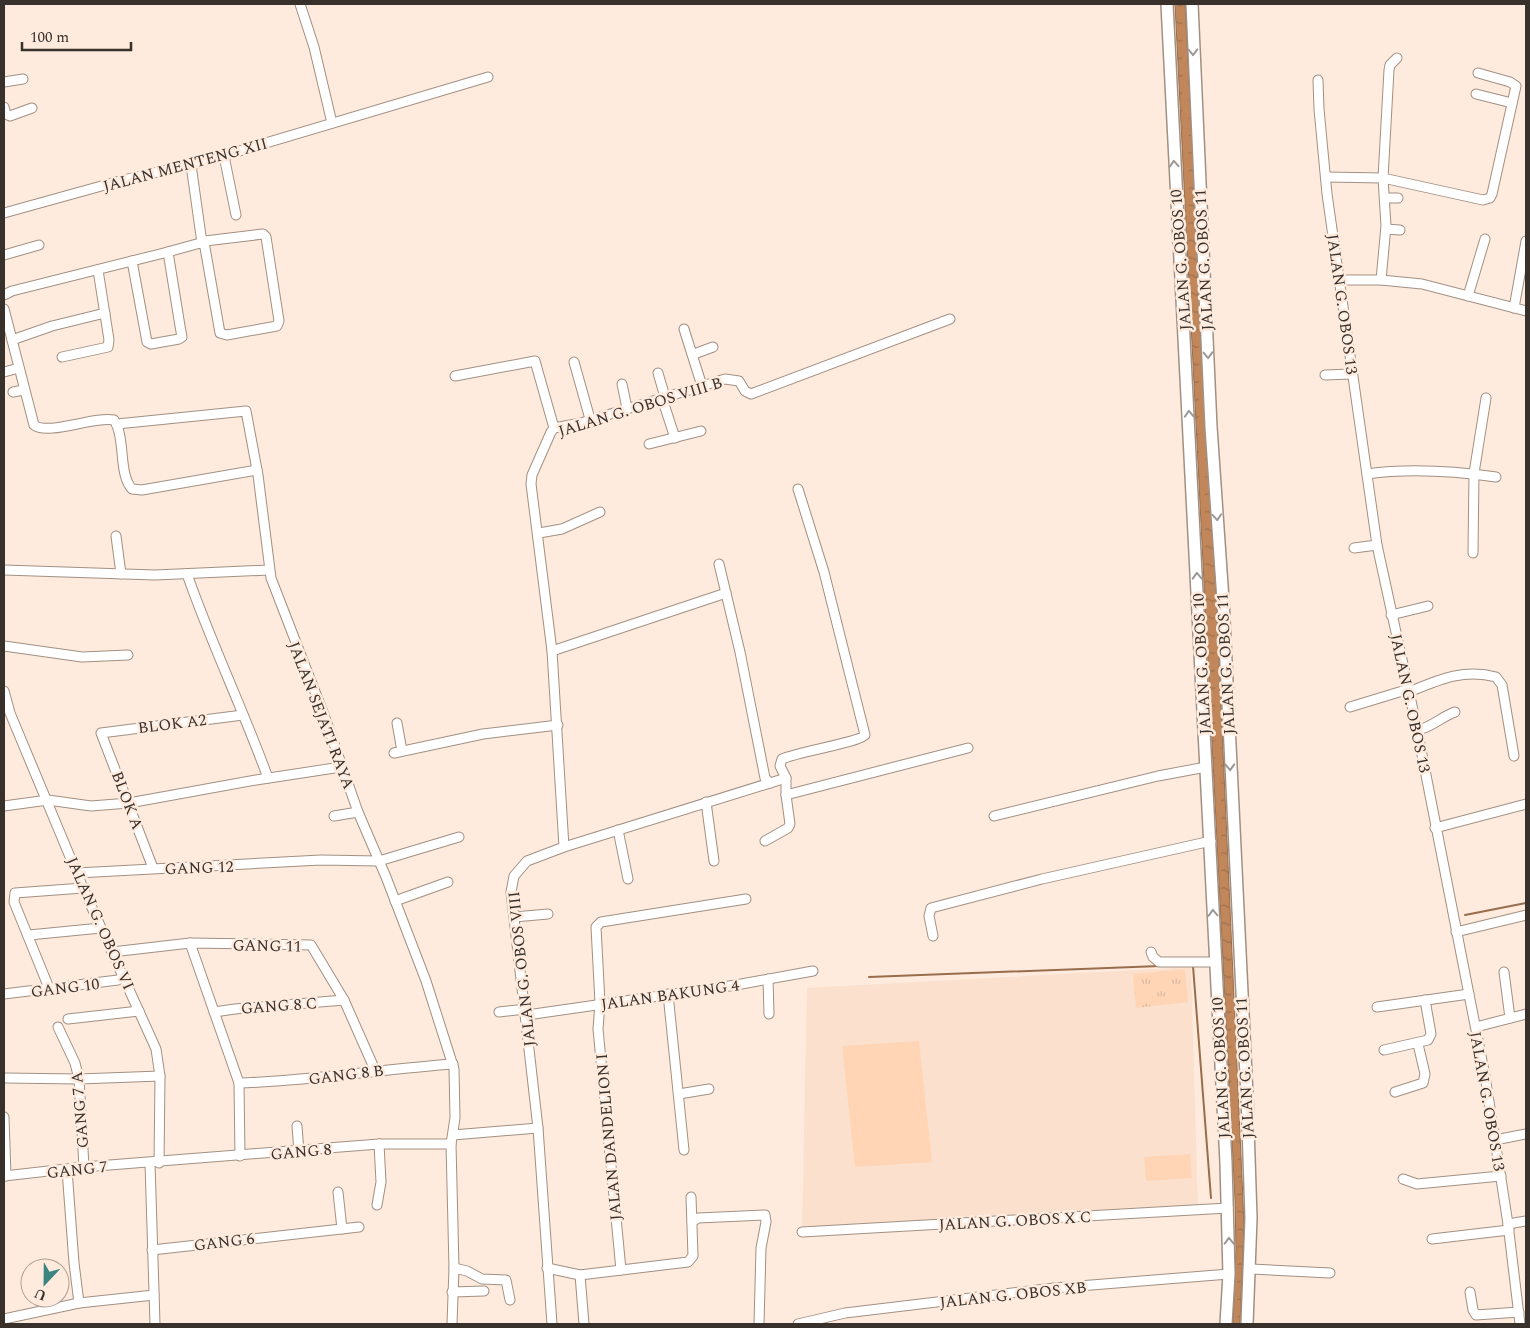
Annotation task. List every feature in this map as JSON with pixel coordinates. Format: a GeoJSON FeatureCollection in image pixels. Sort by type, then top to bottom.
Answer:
{"type":"FeatureCollection","features":[{"type":"Feature","properties":{"kind":"street"},"geometry":{"type":"LineString","coordinates":[[300,4],[314,47],[332,123]]}},
{"type":"Feature","properties":{"kind":"street","name":"JALAN G. OBOS 10"},"geometry":{"type":"LineString","coordinates":[[1167,4],[1211,841],[1214,962],[1228,1208],[1229,1274],[1226,1324]]}},
{"type":"Feature","properties":{"kind":"street","name":"JALAN G. OBOS 11"},"geometry":{"type":"LineString","coordinates":[[1192,4],[1211,427],[1223,600],[1247,1096],[1251,1269],[1247,1324]]}},
{"type":"Feature","properties":{"kind":"street"},"geometry":{"type":"LineString","coordinates":[[1381,280],[1386,229],[1383,178],[1390,65],[1398,58]]}},
{"type":"Feature","properties":{"kind":"street"},"geometry":{"type":"LineString","coordinates":[[1326,177],[1383,178],[1478,200],[1490,198],[1515,85],[1478,73]]}},
{"type":"Feature","properties":{"kind":"street","name":"JALAN MENTENG XII"},"geometry":{"type":"LineString","coordinates":[[4,213],[224,156],[488,77]]}},
{"type":"Feature","properties":{"kind":"street"},"geometry":{"type":"LineString","coordinates":[[4,82],[24,79]]}},
{"type":"Feature","properties":{"kind":"street","name":"JALAN G. OBOS 13"},"geometry":{"type":"LineString","coordinates":[[1318,80],[1318,109],[1338,280],[1377,545],[1418,730],[1435,828],[1476,1027],[1501,1176],[1521,1320]]}},
{"type":"Feature","properties":{"kind":"street"},"geometry":{"type":"LineString","coordinates":[[1476,94],[1512,102]]}},
{"type":"Feature","properties":{"kind":"street"},"geometry":{"type":"LineString","coordinates":[[4,107],[6,114],[10,116],[32,108]]}},
{"type":"Feature","properties":{"kind":"street"},"geometry":{"type":"LineString","coordinates":[[224,156],[236,215]]}},
{"type":"Feature","properties":{"kind":"street"},"geometry":{"type":"LineString","coordinates":[[4,295],[203,242],[245,235],[265,235],[279,321],[277,326],[224,336],[220,333],[203,242],[190,165]]}},
{"type":"Feature","properties":{"kind":"street"},"geometry":{"type":"LineString","coordinates":[[1385,198],[1398,198]]}},
{"type":"Feature","properties":{"kind":"street"},"geometry":{"type":"LineString","coordinates":[[1386,229],[1400,230]]}},
{"type":"Feature","properties":{"kind":"street"},"geometry":{"type":"LineString","coordinates":[[1468,296],[1485,238]]}},
{"type":"Feature","properties":{"kind":"street"},"geometry":{"type":"LineString","coordinates":[[1514,308],[1526,241]]}},
{"type":"Feature","properties":{"kind":"street"},"geometry":{"type":"LineString","coordinates":[[4,255],[39,245]]}},
{"type":"Feature","properties":{"kind":"street"},"geometry":{"type":"LineString","coordinates":[[132,261],[147,342],[151,344],[179,339],[182,337],[168,252]]}},
{"type":"Feature","properties":{"kind":"street"},"geometry":{"type":"LineString","coordinates":[[62,357],[108,347],[98,270]]}},
{"type":"Feature","properties":{"kind":"street"},"geometry":{"type":"LineString","coordinates":[[1338,280],[1381,280],[1422,284],[1526,311]]}},
{"type":"Feature","properties":{"kind":"street"},"geometry":{"type":"LineString","coordinates":[[4,309],[32,421],[38,428],[107,419],[114,420],[117,424],[127,482],[132,489],[142,490],[257,470]]}},
{"type":"Feature","properties":{"kind":"street"},"geometry":{"type":"LineString","coordinates":[[12,340],[52,326],[105,313]]}},
{"type":"Feature","properties":{"kind":"street","name":"JALAN G. OBOS VIII B"},"geometry":{"type":"LineString","coordinates":[[564,847],[552,651],[539,534],[531,484],[532,475],[554,428],[730,379],[739,381],[745,392],[750,394],[950,319]]}},
{"type":"Feature","properties":{"kind":"street"},"geometry":{"type":"LineString","coordinates":[[684,329],[694,354],[702,386]]}},
{"type":"Feature","properties":{"kind":"street"},"geometry":{"type":"LineString","coordinates":[[694,354],[713,347]]}},
{"type":"Feature","properties":{"kind":"street"},"geometry":{"type":"LineString","coordinates":[[455,376],[535,361],[554,428]]}},
{"type":"Feature","properties":{"kind":"street"},"geometry":{"type":"LineString","coordinates":[[574,362],[590,419]]}},
{"type":"Feature","properties":{"kind":"street"},"geometry":{"type":"LineString","coordinates":[[4,372],[19,368]]}},
{"type":"Feature","properties":{"kind":"street"},"geometry":{"type":"LineString","coordinates":[[658,373],[675,438]]}},
{"type":"Feature","properties":{"kind":"street"},"geometry":{"type":"LineString","coordinates":[[1324,375],[1352,374]]}},
{"type":"Feature","properties":{"kind":"street"},"geometry":{"type":"LineString","coordinates":[[622,384],[627,408]]}},
{"type":"Feature","properties":{"kind":"street"},"geometry":{"type":"LineString","coordinates":[[13,392],[24,390]]}},
{"type":"Feature","properties":{"kind":"street"},"geometry":{"type":"LineString","coordinates":[[1474,553],[1474,474],[1486,398]]}},
{"type":"Feature","properties":{"kind":"street","name":"JALAN SEJATI RAYA"},"geometry":{"type":"LineString","coordinates":[[117,424],[246,411],[257,470],[269,570],[358,812],[380,861],[426,981],[453,1064],[456,1090],[452,1140],[454,1268],[452,1324]]}},
{"type":"Feature","properties":{"kind":"street"},"geometry":{"type":"LineString","coordinates":[[649,444],[700,431]]}},
{"type":"Feature","properties":{"kind":"street"},"geometry":{"type":"LineString","coordinates":[[1367,474],[1390,471],[1474,474],[1496,477]]}},
{"type":"Feature","properties":{"kind":"street"},"geometry":{"type":"LineString","coordinates":[[765,841],[788,828],[791,819],[786,795],[786,778],[780,766],[784,758],[862,739],[865,732],[824,572],[798,489]]}},
{"type":"Feature","properties":{"kind":"street"},"geometry":{"type":"LineString","coordinates":[[539,534],[562,528],[600,512]]}},
{"type":"Feature","properties":{"kind":"street"},"geometry":{"type":"LineString","coordinates":[[116,536],[121,574]]}},
{"type":"Feature","properties":{"kind":"street"},"geometry":{"type":"LineString","coordinates":[[1354,548],[1377,545]]}},
{"type":"Feature","properties":{"kind":"street"},"geometry":{"type":"LineString","coordinates":[[719,564],[765,778],[770,783]]}},
{"type":"Feature","properties":{"kind":"street"},"geometry":{"type":"LineString","coordinates":[[4,570],[187,574],[269,570]]}},
{"type":"Feature","properties":{"kind":"street"},"geometry":{"type":"LineString","coordinates":[[187,574],[206,630],[268,778]]}},
{"type":"Feature","properties":{"kind":"street"},"geometry":{"type":"LineString","coordinates":[[552,651],[726,593]]}},
{"type":"Feature","properties":{"kind":"street"},"geometry":{"type":"LineString","coordinates":[[1391,615],[1428,606]]}},
{"type":"Feature","properties":{"kind":"street"},"geometry":{"type":"LineString","coordinates":[[4,646],[82,658],[128,655]]}},
{"type":"Feature","properties":{"kind":"street"},"geometry":{"type":"LineString","coordinates":[[1350,707],[1456,674],[1474,673],[1496,677],[1502,685],[1514,756]]}},
{"type":"Feature","properties":{"kind":"street","name":"JALAN G. OBOS VI"},"geometry":{"type":"LineString","coordinates":[[4,691],[7,713],[48,800],[83,888],[156,1049],[160,1076],[152,1250],[155,1324]]}},
{"type":"Feature","properties":{"kind":"street"},"geometry":{"type":"LineString","coordinates":[[1418,730],[1430,727],[1445,716],[1455,712]]}},
{"type":"Feature","properties":{"kind":"street","name":"BLOK A2"},"geometry":{"type":"LineString","coordinates":[[101,732],[243,715]]}},
{"type":"Feature","properties":{"kind":"street"},"geometry":{"type":"LineString","coordinates":[[397,723],[398,752],[483,734],[558,725]]}},
{"type":"Feature","properties":{"kind":"street","name":"BLOK A"},"geometry":{"type":"LineString","coordinates":[[101,732],[153,868]]}},
{"type":"Feature","properties":{"kind":"street"},"geometry":{"type":"LineString","coordinates":[[786,795],[968,748]]}},
{"type":"Feature","properties":{"kind":"street"},"geometry":{"type":"LineString","coordinates":[[4,806],[48,800],[91,806],[129,803],[341,767]]}},
{"type":"Feature","properties":{"kind":"street"},"geometry":{"type":"LineString","coordinates":[[994,816],[1158,776],[1206,767]]}},
{"type":"Feature","properties":{"kind":"street","name":"JALAN G. OBOS VIII"},"geometry":{"type":"LineString","coordinates":[[552,1324],[538,1128],[511,887],[519,867],[527,861],[564,847],[786,778]]}},
{"type":"Feature","properties":{"kind":"street"},"geometry":{"type":"LineString","coordinates":[[706,802],[714,861]]}},
{"type":"Feature","properties":{"kind":"street"},"geometry":{"type":"LineString","coordinates":[[1435,828],[1526,804]]}},
{"type":"Feature","properties":{"kind":"street"},"geometry":{"type":"LineString","coordinates":[[334,816],[358,812]]}},
{"type":"Feature","properties":{"kind":"street"},"geometry":{"type":"LineString","coordinates":[[618,830],[628,879]]}},
{"type":"Feature","properties":{"kind":"street","name":"GANG 12"},"geometry":{"type":"LineString","coordinates":[[77,873],[153,868],[237,866],[321,860],[380,861],[459,837]]}},
{"type":"Feature","properties":{"kind":"street"},"geometry":{"type":"LineString","coordinates":[[933,936],[929,916],[931,908],[1042,879],[1211,841]]}},
{"type":"Feature","properties":{"kind":"street"},"geometry":{"type":"LineString","coordinates":[[395,901],[448,882]]}},
{"type":"Feature","properties":{"kind":"street"},"geometry":{"type":"LineString","coordinates":[[49,988],[14,902],[15,893],[83,888]]}},
{"type":"Feature","properties":{"kind":"street","name":"JALAN DANDELION I"},"geometry":{"type":"LineString","coordinates":[[620,1270],[598,1029],[600,1003],[596,930],[599,923],[746,899]]}},
{"type":"Feature","properties":{"kind":"street"},"geometry":{"type":"LineString","coordinates":[[514,917],[548,914]]}},
{"type":"Feature","properties":{"kind":"street"},"geometry":{"type":"LineString","coordinates":[[1456,932],[1526,915]]}},
{"type":"Feature","properties":{"kind":"street"},"geometry":{"type":"LineString","coordinates":[[29,935],[101,928]]}},
{"type":"Feature","properties":{"kind":"street"},"geometry":{"type":"LineString","coordinates":[[190,944],[239,1083],[240,1156]]}},
{"type":"Feature","properties":{"kind":"street","name":"GANG 11"},"geometry":{"type":"LineString","coordinates":[[112,952],[190,944],[311,945],[344,1000],[375,1070]]}},
{"type":"Feature","properties":{"kind":"street"},"geometry":{"type":"LineString","coordinates":[[1151,952],[1153,958],[1159,962],[1214,962]]}},
{"type":"Feature","properties":{"kind":"street","name":"JALAN BAKUNG 4"},"geometry":{"type":"LineString","coordinates":[[500,1012],[526,1012],[600,1003],[813,971]]}},
{"type":"Feature","properties":{"kind":"street"},"geometry":{"type":"LineString","coordinates":[[1504,972],[1510,1018]]}},
{"type":"Feature","properties":{"kind":"street","name":"GANG 10"},"geometry":{"type":"LineString","coordinates":[[4,994],[118,980],[124,976]]}},
{"type":"Feature","properties":{"kind":"street"},"geometry":{"type":"LineString","coordinates":[[768,979],[769,1014]]}},
{"type":"Feature","properties":{"kind":"street"},"geometry":{"type":"LineString","coordinates":[[668,994],[684,1150]]}},
{"type":"Feature","properties":{"kind":"street"},"geometry":{"type":"LineString","coordinates":[[1377,1007],[1469,994]]}},
{"type":"Feature","properties":{"kind":"street","name":"GANG 8 C"},"geometry":{"type":"LineString","coordinates":[[214,1012],[235,1008],[344,1000]]}},
{"type":"Feature","properties":{"kind":"street"},"geometry":{"type":"LineString","coordinates":[[1384,1050],[1418,1044],[1428,1040],[1431,1034],[1425,1000]]}},
{"type":"Feature","properties":{"kind":"street"},"geometry":{"type":"LineString","coordinates":[[68,1019],[140,1011]]}},
{"type":"Feature","properties":{"kind":"street"},"geometry":{"type":"LineString","coordinates":[[1476,1027],[1526,1014]]}},
{"type":"Feature","properties":{"kind":"street","name":"GANG 7 A"},"geometry":{"type":"LineString","coordinates":[[58,1027],[75,1063],[80,1079],[84,1167]]}},
{"type":"Feature","properties":{"kind":"street"},"geometry":{"type":"LineString","coordinates":[[1395,1092],[1423,1083],[1425,1074],[1418,1044]]}},
{"type":"Feature","properties":{"kind":"street","name":"GANG 8 B"},"geometry":{"type":"LineString","coordinates":[[239,1083],[290,1082],[375,1070],[453,1064]]}},
{"type":"Feature","properties":{"kind":"street"},"geometry":{"type":"LineString","coordinates":[[4,1078],[80,1079],[160,1076]]}},
{"type":"Feature","properties":{"kind":"street"},"geometry":{"type":"LineString","coordinates":[[679,1096],[709,1089]]}},
{"type":"Feature","properties":{"kind":"street"},"geometry":{"type":"LineString","coordinates":[[4,1117],[5,1176]]}},
{"type":"Feature","properties":{"kind":"street"},"geometry":{"type":"LineString","coordinates":[[297,1126],[298,1152]]}},
{"type":"Feature","properties":{"kind":"street","name":"GANG 8"},"geometry":{"type":"LineString","coordinates":[[155,1163],[379,1144],[452,1140],[538,1128]]}},
{"type":"Feature","properties":{"kind":"street"},"geometry":{"type":"LineString","coordinates":[[1494,1140],[1526,1134]]}},
{"type":"Feature","properties":{"kind":"street"},"geometry":{"type":"LineString","coordinates":[[377,1205],[381,1182],[379,1144]]}},
{"type":"Feature","properties":{"kind":"street","name":"GANG 7"},"geometry":{"type":"LineString","coordinates":[[5,1176],[84,1167],[155,1163]]}},
{"type":"Feature","properties":{"kind":"street"},"geometry":{"type":"LineString","coordinates":[[67,1170],[79,1303]]}},
{"type":"Feature","properties":{"kind":"street"},"geometry":{"type":"LineString","coordinates":[[1403,1179],[1417,1184],[1501,1176]]}},
{"type":"Feature","properties":{"kind":"street"},"geometry":{"type":"LineString","coordinates":[[338,1192],[342,1229]]}},
{"type":"Feature","properties":{"kind":"street"},"geometry":{"type":"LineString","coordinates":[[547,1268],[580,1275],[688,1262],[693,1256],[691,1197]]}},
{"type":"Feature","properties":{"kind":"street","name":"JALAN G. OBOS X C"},"geometry":{"type":"LineString","coordinates":[[802,1232],[1228,1208]]}},
{"type":"Feature","properties":{"kind":"street"},"geometry":{"type":"LineString","coordinates":[[692,1222],[698,1218],[765,1215],[766,1222],[762,1240],[759,1324]]}},
{"type":"Feature","properties":{"kind":"street"},"geometry":{"type":"LineString","coordinates":[[1432,1239],[1508,1227],[1526,1221]]}},
{"type":"Feature","properties":{"kind":"street","name":"GANG 6"},"geometry":{"type":"LineString","coordinates":[[152,1250],[359,1227]]}},
{"type":"Feature","properties":{"kind":"street"},"geometry":{"type":"LineString","coordinates":[[454,1268],[492,1281],[506,1280],[510,1300]]}},
{"type":"Feature","properties":{"kind":"street"},"geometry":{"type":"LineString","coordinates":[[1251,1269],[1330,1273]]}},
{"type":"Feature","properties":{"kind":"street","name":"JALAN G. OBOS XB"},"geometry":{"type":"LineString","coordinates":[[798,1324],[845,1313],[1054,1288],[1229,1274]]}},
{"type":"Feature","properties":{"kind":"street"},"geometry":{"type":"LineString","coordinates":[[580,1275],[584,1324]]}},
{"type":"Feature","properties":{"kind":"street"},"geometry":{"type":"LineString","coordinates":[[452,1292],[484,1292]]}},
{"type":"Feature","properties":{"kind":"street"},"geometry":{"type":"LineString","coordinates":[[1470,1292],[1473,1310],[1476,1315],[1521,1320]]}},
{"type":"Feature","properties":{"kind":"street"},"geometry":{"type":"LineString","coordinates":[[4,1319],[79,1303],[154,1294]]}},
{"type":"Feature","properties":{"kind":"shaded area"},"geometry":{"type":"Polygon","coordinates":[[[1191,967],[1198,1211],[802,1233],[807,988],[1191,967]]]}},
{"type":"Feature","properties":{"kind":"green space"},"geometry":{"type":"Polygon","coordinates":[[[1185,969],[1188,1002],[1136,1008],[1133,974],[1185,969]]]}},
{"type":"Feature","properties":{"kind":"green space"},"geometry":{"type":"Polygon","coordinates":[[[919,1041],[932,1162],[855,1167],[842,1046],[919,1041]]]}},
{"type":"Feature","properties":{"kind":"green space"},"geometry":{"type":"Polygon","coordinates":[[[1190,1154],[1192,1178],[1146,1181],[1144,1157],[1190,1154]]]}},
{"type":"Feature","properties":{"kind":"water"},"geometry":{"type":"Polygon","coordinates":[[[1175,4],[1185,4],[1216,593],[1244,1224],[1240,1324],[1233,1324],[1236,1249],[1235,1200],[1175,4]]]}},
{"type":"Feature","properties":{"kind":"waterway"},"geometry":{"type":"LineString","coordinates":[[1465,915],[1526,903]]}},
{"type":"Feature","properties":{"kind":"waterway"},"geometry":{"type":"LineString","coordinates":[[869,977],[1160,966]]}},
{"type":"Feature","properties":{"kind":"waterway"},"geometry":{"type":"LineString","coordinates":[[1193,966],[1211,1198]]}}]}
